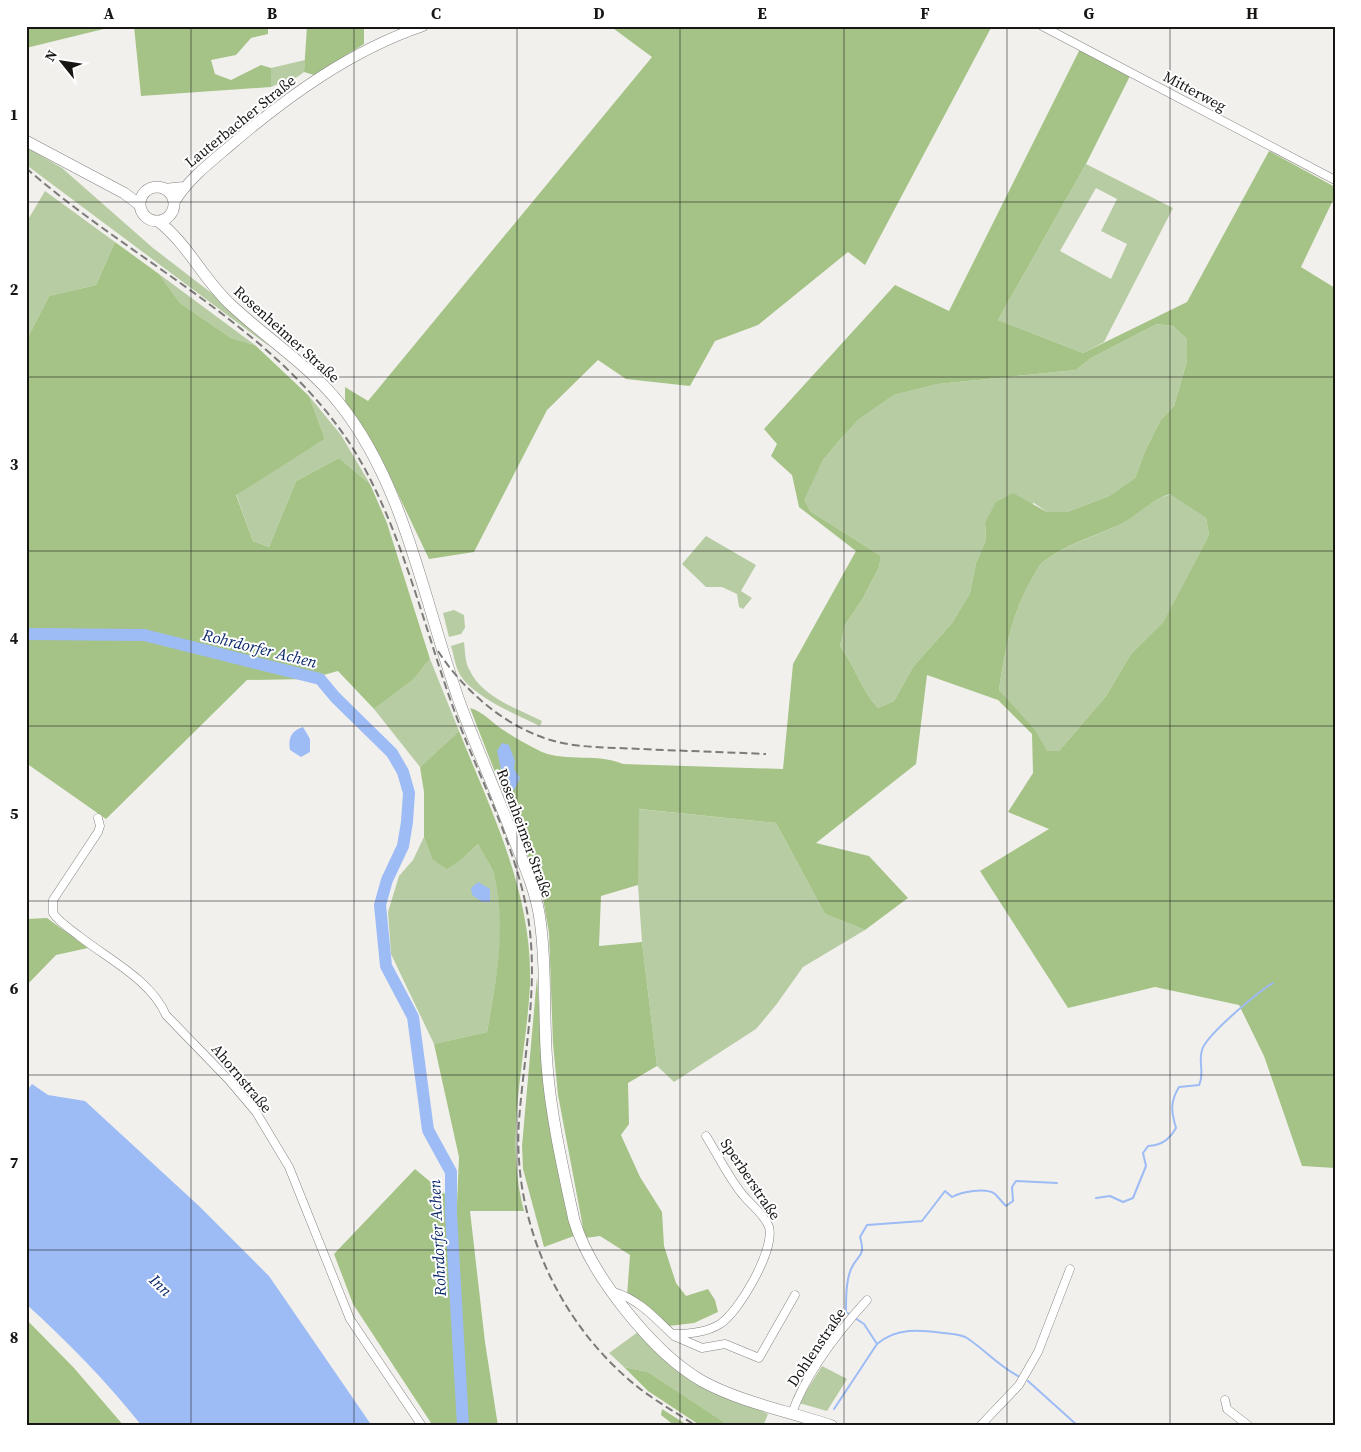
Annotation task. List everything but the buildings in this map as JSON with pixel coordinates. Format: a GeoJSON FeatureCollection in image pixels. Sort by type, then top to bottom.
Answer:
{"type":"FeatureCollection","features":[{"type":"Feature","properties":{"kind":"main road"},"geometry":{"type":"LineString","coordinates":[[26,141],[124,193],[140,205],[146,217],[158,221],[172,209],[171,195],[164,189],[156,187],[144,193],[124,193]]}},
{"type":"Feature","properties":{"kind":"main road"},"geometry":{"type":"LineString","coordinates":[[140,205],[144,193]]}},
{"type":"Feature","properties":{"kind":"main road","name":"Rosenheimer Straße"},"geometry":{"type":"LineString","coordinates":[[172,209],[175,234]]}},
{"type":"Feature","properties":{"kind":"main road","name":"Rosenheimer Straße"},"geometry":{"type":"LineString","coordinates":[[158,221],[175,234],[200,270],[229,304],[318,381],[340,404],[368,449],[396,506],[413,552],[461,706],[535,897],[542,937],[547,1066],[567,1186],[579,1238],[590,1259],[639,1326],[664,1350],[703,1381],[742,1398],[832,1426]]}},
{"type":"Feature","properties":{"kind":"street","name":"Lauterbacher Straße"},"geometry":{"type":"LineString","coordinates":[[172,209],[184,187],[251,128],[294,95],[380,44],[423,26]]}},
{"type":"Feature","properties":{"kind":"street","name":"Mitterweg"},"geometry":{"type":"LineString","coordinates":[[1042,26],[1335,180]]}},
{"type":"Feature","properties":{"kind":"street","name":"Lauterbacher Straße"},"geometry":{"type":"LineString","coordinates":[[164,189],[184,187]]}},
{"type":"Feature","properties":{"kind":"street","name":"Ahornstraße"},"geometry":{"type":"LineString","coordinates":[[98,818],[100,826],[98,832],[53,900],[53,913],[75,933],[141,982],[161,1002],[166,1016],[228,1079],[256,1112],[288,1167],[350,1319],[422,1426]]}},
{"type":"Feature","properties":{"kind":"street","name":"Sperberstraße"},"geometry":{"type":"LineString","coordinates":[[672,1334],[701,1332],[721,1324],[740,1302],[764,1262],[768,1244],[768,1226],[743,1195],[706,1136]]}},
{"type":"Feature","properties":{"kind":"street"},"geometry":{"type":"LineString","coordinates":[[980,1426],[1019,1385],[1038,1352],[1070,1270]]}},
{"type":"Feature","properties":{"kind":"street"},"geometry":{"type":"LineString","coordinates":[[614,1292],[627,1296],[638,1303],[672,1334],[702,1348],[725,1344],[759,1358],[795,1295]]}},
{"type":"Feature","properties":{"kind":"street","name":"Dohlenstraße"},"geometry":{"type":"LineString","coordinates":[[792,1413],[807,1380],[826,1352],[867,1300]]}},
{"type":"Feature","properties":{"kind":"street"},"geometry":{"type":"LineString","coordinates":[[1225,1400],[1227,1408],[1249,1426]]}},
{"type":"Feature","properties":{"kind":"green space"},"geometry":{"type":"Polygon","coordinates":[[[26,26],[116,26],[26,48],[26,26]]]}},
{"type":"Feature","properties":{"kind":"green space"},"geometry":{"type":"Polygon","coordinates":[[[134,26],[268,26],[268,34],[251,38],[236,55],[211,60],[215,74],[231,80],[261,65],[271,68],[271,87],[141,96],[134,26]]]}},
{"type":"Feature","properties":{"kind":"green space"},"geometry":{"type":"Polygon","coordinates":[[[307,26],[364,26],[364,44],[314,75],[304,72],[307,26]]]}},
{"type":"Feature","properties":{"kind":"green space"},"geometry":{"type":"Polygon","coordinates":[[[610,26],[992,26],[865,265],[848,252],[758,325],[715,341],[690,386],[626,379],[598,360],[547,410],[474,552],[429,559],[379,454],[345,401],[345,387],[368,401],[652,57],[610,26]]]}},
{"type":"Feature","properties":{"kind":"green space"},"geometry":{"type":"Polygon","coordinates":[[[1080,49],[1130,76],[1086,164],[998,320],[1083,353],[1187,302],[1269,151],[1335,187],[1335,196],[1301,267],[1335,288],[1335,1168],[1302,1166],[1264,1056],[1239,1005],[1155,987],[1068,1008],[980,871],[1049,829],[1008,812],[1033,773],[1032,734],[998,700],[927,675],[916,764],[816,843],[869,856],[908,898],[865,930],[825,914],[776,823],[639,809],[638,885],[601,896],[599,946],[642,942],[657,1066],[628,1083],[629,1124],[621,1135],[640,1177],[662,1212],[664,1246],[676,1283],[686,1296],[708,1289],[715,1300],[718,1312],[694,1323],[669,1326],[648,1306],[627,1296],[630,1255],[600,1236],[585,1238],[558,1095],[553,1044],[549,933],[542,893],[470,708],[479,712],[518,740],[542,752],[562,757],[603,759],[623,764],[783,769],[793,664],[856,551],[799,507],[792,475],[771,456],[777,444],[764,429],[895,285],[949,311],[1080,49]],[[1157,324],[1091,358],[1076,370],[938,384],[894,395],[858,420],[823,460],[804,500],[810,511],[881,556],[879,567],[863,598],[845,625],[840,646],[867,694],[878,708],[894,701],[913,667],[952,623],[970,593],[976,563],[986,540],[985,523],[996,502],[1013,493],[1047,512],[1067,512],[1109,496],[1135,478],[1146,449],[1160,421],[1174,406],[1187,361],[1187,339],[1173,326],[1157,324]],[[1170,494],[1157,500],[1119,525],[1070,546],[1043,562],[1026,590],[1010,632],[999,690],[1034,729],[1047,751],[1059,751],[1106,696],[1131,654],[1163,623],[1209,535],[1206,518],[1170,494]]]}},
{"type":"Feature","properties":{"kind":"green space"},"geometry":{"type":"Polygon","coordinates":[[[305,60],[304,72],[292,80],[271,87],[271,68],[305,60]]]}},
{"type":"Feature","properties":{"kind":"green space"},"geometry":{"type":"Polygon","coordinates":[[[26,147],[62,168],[153,248],[214,295],[270,347],[29,167],[26,164],[26,147]]]}},
{"type":"Feature","properties":{"kind":"green space"},"geometry":{"type":"Polygon","coordinates":[[[1086,164],[1173,208],[1104,342],[1083,353],[998,320],[1086,164]],[[1096,188],[1060,251],[1111,279],[1127,244],[1101,231],[1117,199],[1096,188]]]}},
{"type":"Feature","properties":{"kind":"green space"},"geometry":{"type":"Polygon","coordinates":[[[45,191],[115,242],[96,285],[49,296],[26,341],[26,223],[45,191]]]}},
{"type":"Feature","properties":{"kind":"green space"},"geometry":{"type":"Polygon","coordinates":[[[115,242],[159,274],[180,303],[231,338],[255,345],[309,396],[325,439],[236,495],[253,541],[269,547],[296,481],[339,458],[370,484],[387,523],[430,659],[413,680],[374,709],[338,671],[309,679],[247,680],[106,819],[26,763],[26,341],[49,296],[96,285],[115,242]]]}},
{"type":"Feature","properties":{"kind":"green space"},"geometry":{"type":"Polygon","coordinates":[[[159,274],[255,345],[231,338],[180,303],[159,274]]]}},
{"type":"Feature","properties":{"kind":"green space"},"geometry":{"type":"Polygon","coordinates":[[[1157,324],[1173,326],[1187,339],[1187,361],[1174,406],[1160,421],[1146,449],[1135,478],[1109,496],[1067,512],[1047,512],[1034,503],[985,523],[986,540],[976,563],[970,593],[952,623],[913,667],[894,701],[878,708],[867,694],[840,646],[845,625],[863,598],[879,567],[881,556],[810,511],[803,500],[823,460],[858,420],[894,395],[938,384],[1076,370],[1091,358],[1157,324]]]}},
{"type":"Feature","properties":{"kind":"green space"},"geometry":{"type":"Polygon","coordinates":[[[309,396],[341,435],[370,484],[339,458],[296,481],[269,547],[253,541],[236,494],[325,439],[309,396]]]}},
{"type":"Feature","properties":{"kind":"green space"},"geometry":{"type":"Polygon","coordinates":[[[1171,494],[1206,518],[1209,535],[1163,624],[1131,654],[1106,696],[1059,751],[1047,751],[999,690],[1010,632],[1026,590],[1040,565],[1052,556],[1119,525],[1151,504],[1171,494]]]}},
{"type":"Feature","properties":{"kind":"green space"},"geometry":{"type":"Polygon","coordinates":[[[706,536],[756,565],[741,591],[752,598],[743,609],[739,607],[737,594],[722,587],[706,587],[682,564],[706,536]]]}},
{"type":"Feature","properties":{"kind":"green space"},"geometry":{"type":"Polygon","coordinates":[[[454,610],[464,615],[465,628],[461,634],[449,637],[443,613],[454,610]]]}},
{"type":"Feature","properties":{"kind":"green space"},"geometry":{"type":"Polygon","coordinates":[[[464,642],[468,666],[482,687],[501,701],[542,721],[540,726],[495,704],[465,681],[459,673],[451,646],[464,642]]]}},
{"type":"Feature","properties":{"kind":"green space"},"geometry":{"type":"Polygon","coordinates":[[[430,659],[459,731],[420,767],[374,709],[413,680],[430,659]]]}},
{"type":"Feature","properties":{"kind":"green space"},"geometry":{"type":"Polygon","coordinates":[[[459,731],[497,823],[518,886],[525,918],[529,951],[530,985],[528,1013],[516,1127],[518,1183],[524,1211],[470,1211],[485,1342],[498,1426],[433,1426],[353,1304],[334,1254],[415,1169],[457,1204],[459,1157],[434,1044],[487,1032],[497,973],[500,934],[498,894],[494,875],[478,844],[447,869],[432,859],[424,837],[424,792],[420,767],[459,731]]]}},
{"type":"Feature","properties":{"kind":"green space"},"geometry":{"type":"Polygon","coordinates":[[[638,809],[776,823],[825,914],[865,930],[803,967],[756,1029],[674,1082],[657,1066],[642,942],[638,885],[638,809]]]}},
{"type":"Feature","properties":{"kind":"green space"},"geometry":{"type":"Polygon","coordinates":[[[424,837],[432,859],[463,858],[478,844],[494,875],[500,913],[499,953],[487,1032],[434,1044],[391,954],[388,912],[399,876],[413,860],[424,837]]]}},
{"type":"Feature","properties":{"kind":"green space"},"geometry":{"type":"Polygon","coordinates":[[[47,918],[88,948],[56,955],[26,986],[26,919],[47,918]]]}},
{"type":"Feature","properties":{"kind":"green space"},"geometry":{"type":"Polygon","coordinates":[[[537,977],[544,1082],[574,1236],[544,1247],[523,1169],[522,1146],[537,977]]]}},
{"type":"Feature","properties":{"kind":"green space"},"geometry":{"type":"Polygon","coordinates":[[[26,1319],[74,1368],[124,1426],[26,1426],[26,1319]]]}},
{"type":"Feature","properties":{"kind":"green space"},"geometry":{"type":"Polygon","coordinates":[[[638,1332],[674,1366],[768,1414],[763,1426],[730,1426],[648,1372],[624,1367],[609,1353],[638,1332]]]}},
{"type":"Feature","properties":{"kind":"green space"},"geometry":{"type":"Polygon","coordinates":[[[822,1366],[847,1379],[827,1411],[799,1403],[822,1366]]]}},
{"type":"Feature","properties":{"kind":"green space"},"geometry":{"type":"Polygon","coordinates":[[[624,1367],[648,1372],[730,1426],[701,1426],[648,1391],[624,1367]]]}},
{"type":"Feature","properties":{"kind":"green space"},"geometry":{"type":"Polygon","coordinates":[[[662,1409],[689,1426],[675,1426],[661,1415],[662,1409]]]}},
{"type":"Feature","properties":{"kind":"water"},"geometry":{"type":"Polygon","coordinates":[[[303,727],[310,739],[310,752],[301,757],[290,750],[290,742],[293,733],[303,727]]]}},
{"type":"Feature","properties":{"kind":"water"},"geometry":{"type":"Polygon","coordinates":[[[502,743],[509,745],[515,761],[514,769],[520,778],[514,790],[509,788],[502,774],[497,751],[502,743]]]}},
{"type":"Feature","properties":{"kind":"water"},"geometry":{"type":"Polygon","coordinates":[[[478,882],[490,889],[490,902],[482,902],[472,895],[471,888],[478,882]]]}},
{"type":"Feature","properties":{"kind":"water","name":"Inn"},"geometry":{"type":"Polygon","coordinates":[[[32,1084],[48,1095],[85,1101],[199,1206],[269,1276],[372,1426],[142,1426],[87,1363],[26,1304],[26,1092],[32,1084]]]}},
{"type":"Feature","properties":{"kind":"waterway","name":"Rohrdorfer Achen"},"geometry":{"type":"LineString","coordinates":[[26,634],[144,635],[320,679],[335,697],[392,753],[403,772],[409,793],[403,846],[387,880],[380,905],[386,966],[413,1017],[428,1130],[451,1172],[451,1214],[463,1426]]}},
{"type":"Feature","properties":{"kind":"waterway"},"geometry":{"type":"LineString","coordinates":[[1096,1198],[1110,1196],[1123,1202],[1133,1198],[1146,1166],[1143,1153],[1148,1146],[1165,1141],[1176,1128],[1172,1107],[1179,1087],[1199,1085],[1201,1081],[1201,1055],[1206,1043],[1233,1014],[1273,983]]}},
{"type":"Feature","properties":{"kind":"waterway"},"geometry":{"type":"LineString","coordinates":[[851,1315],[846,1312],[848,1279],[851,1269],[862,1252],[860,1237],[867,1225],[922,1221],[945,1191],[952,1197],[974,1191],[991,1192],[1006,1206],[1013,1201],[1012,1187],[1016,1181],[1057,1183]]}},
{"type":"Feature","properties":{"kind":"waterway"},"geometry":{"type":"LineString","coordinates":[[855,1318],[864,1324],[877,1344]]}},
{"type":"Feature","properties":{"kind":"waterway"},"geometry":{"type":"LineString","coordinates":[[834,1409],[877,1344],[901,1332],[926,1331],[956,1334],[964,1337],[1018,1376]]}},
{"type":"Feature","properties":{"kind":"waterway"},"geometry":{"type":"LineString","coordinates":[[1028,1381],[1078,1426]]}},
{"type":"Feature","properties":{"kind":"railway"},"geometry":{"type":"LineString","coordinates":[[26,168],[68,202],[204,300],[288,370],[325,410],[357,455],[373,484],[400,547],[454,710],[506,838],[515,864],[528,917],[532,968],[530,1019],[519,1121],[519,1159],[524,1197],[533,1234],[547,1269],[564,1303],[586,1334],[611,1363],[639,1388],[696,1426]]}},
{"type":"Feature","properties":{"kind":"railway"},"geometry":{"type":"LineString","coordinates":[[438,651],[458,677],[482,701],[524,730],[551,740],[589,747],[766,754]]}}]}
